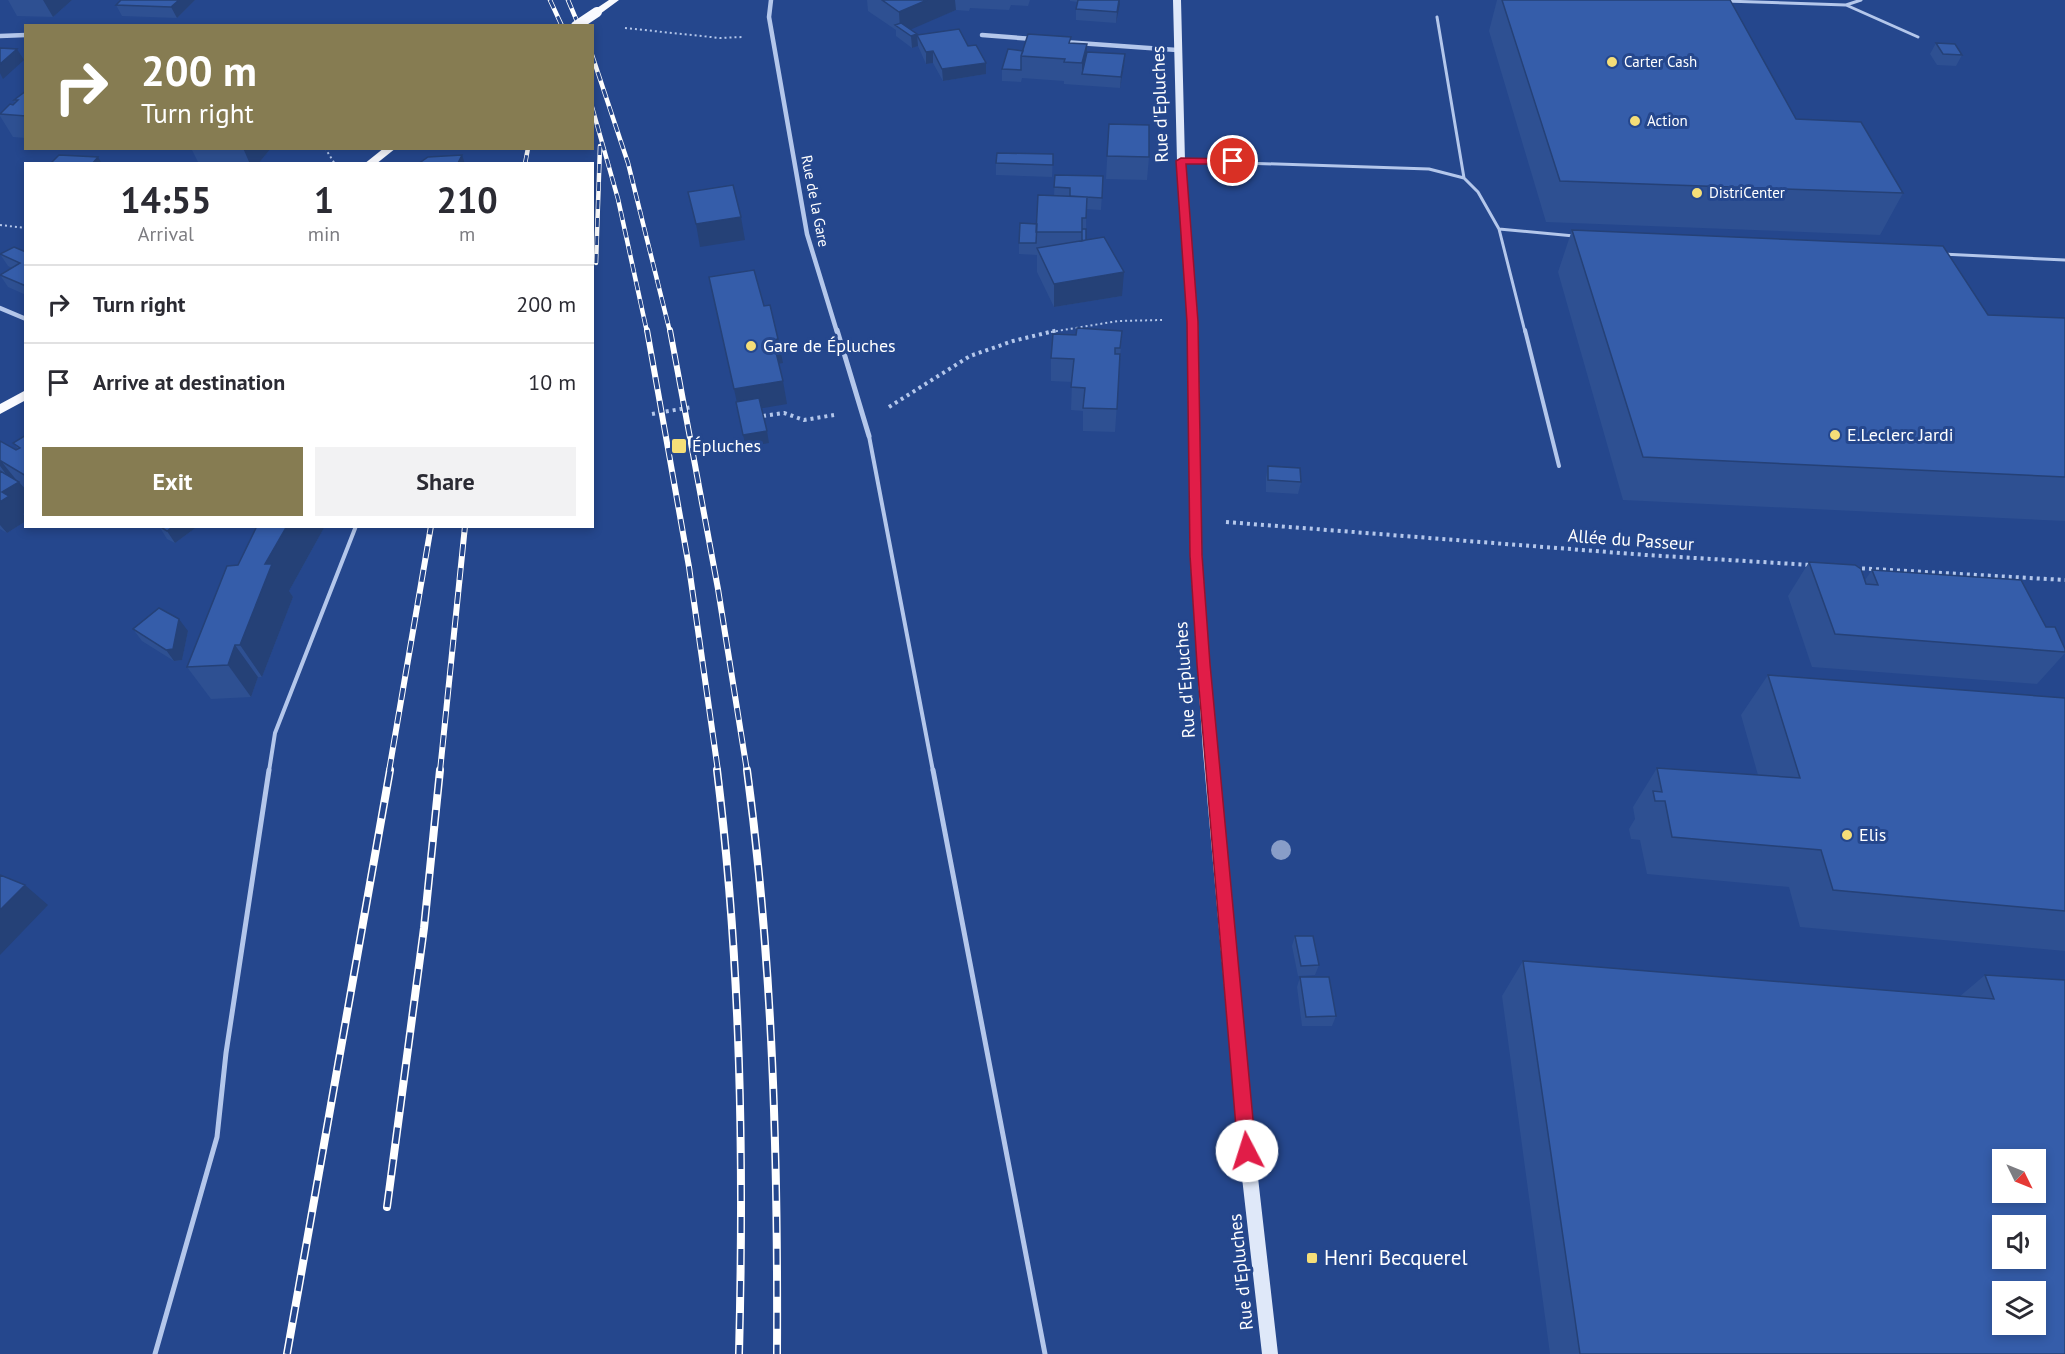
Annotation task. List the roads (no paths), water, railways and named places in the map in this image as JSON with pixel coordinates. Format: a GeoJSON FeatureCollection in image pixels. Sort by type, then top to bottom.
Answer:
{"type":"FeatureCollection","features":[{"type":"Feature","properties":{"kind":"main road"},"geometry":{"type":"LineString","coordinates":[[579,24],[615,0]]}},
{"type":"Feature","properties":{"kind":"main road"},"geometry":{"type":"LineString","coordinates":[[372,162],[388,150]]}},
{"type":"Feature","properties":{"kind":"main road"},"geometry":{"type":"LineString","coordinates":[[0,410],[24,395]]}},
{"type":"Feature","properties":{"kind":"street","name":"Rue de la Gare"},"geometry":{"type":"LineString","coordinates":[[771,0],[769,17],[807,234],[863,410],[869,436]]}},
{"type":"Feature","properties":{"kind":"street","name":"Rue d'Epluches"},"geometry":{"type":"LineString","coordinates":[[1177,0],[1181,161],[1193,322],[1196,520],[1210,764],[1247,1151],[1270,1354]]}},
{"type":"Feature","properties":{"kind":"street"},"geometry":{"type":"LineString","coordinates":[[0,36],[24,35]]}},
{"type":"Feature","properties":{"kind":"street"},"geometry":{"type":"LineString","coordinates":[[982,35],[1039,39]]}},
{"type":"Feature","properties":{"kind":"street"},"geometry":{"type":"LineString","coordinates":[[1061,41],[1178,50]]}},
{"type":"Feature","properties":{"kind":"street"},"geometry":{"type":"LineString","coordinates":[[0,308],[24,318]]}},
{"type":"Feature","properties":{"kind":"lane"},"geometry":{"type":"LineString","coordinates":[[1719,0],[1846,5],[1861,0]]}},
{"type":"Feature","properties":{"kind":"lane"},"geometry":{"type":"LineString","coordinates":[[1846,5],[1918,37]]}},
{"type":"Feature","properties":{"kind":"lane"},"geometry":{"type":"LineString","coordinates":[[1437,16],[1464,178]]}},
{"type":"Feature","properties":{"kind":"lane"},"geometry":{"type":"LineString","coordinates":[[1181,161],[1429,169],[1464,178],[1478,192],[1500,229],[1558,466]]}},
{"type":"Feature","properties":{"kind":"lane"},"geometry":{"type":"LineString","coordinates":[[1500,229],[1577,236]]}},
{"type":"Feature","properties":{"kind":"lane"},"geometry":{"type":"LineString","coordinates":[[1934,254],[2065,260]]}},
{"type":"Feature","properties":{"kind":"lane"},"geometry":{"type":"LineString","coordinates":[[869,436],[1045,1354]]}},
{"type":"Feature","properties":{"kind":"lane"},"geometry":{"type":"LineString","coordinates":[[154,1354],[217,1137],[226,1053],[274,733],[355,528]]}},
{"type":"Feature","properties":{"kind":"railway"},"geometry":{"type":"LineString","coordinates":[[550,0],[561,24]]}},
{"type":"Feature","properties":{"kind":"railway"},"geometry":{"type":"LineString","coordinates":[[568,0],[578,24]]}},
{"type":"Feature","properties":{"kind":"railway"},"geometry":{"type":"LineString","coordinates":[[594,61],[628,163],[670,332]]}},
{"type":"Feature","properties":{"kind":"railway"},"geometry":{"type":"LineString","coordinates":[[594,114],[618,199],[647,332]]}},
{"type":"Feature","properties":{"kind":"railway"},"geometry":{"type":"LineString","coordinates":[[596,263],[600,146]]}},
{"type":"Feature","properties":{"kind":"railway"},"geometry":{"type":"LineString","coordinates":[[525,162],[528,150]]}},
{"type":"Feature","properties":{"kind":"railway"},"geometry":{"type":"LineString","coordinates":[[647,330],[689,567],[718,771]]}},
{"type":"Feature","properties":{"kind":"railway"},"geometry":{"type":"LineString","coordinates":[[670,330],[718,589],[747,771]]}},
{"type":"Feature","properties":{"kind":"railway"},"geometry":{"type":"LineString","coordinates":[[389,771],[431,528]]}},
{"type":"Feature","properties":{"kind":"railway"},"geometry":{"type":"LineString","coordinates":[[440,771],[465,528]]}},
{"type":"Feature","properties":{"kind":"railway"},"geometry":{"type":"LineString","coordinates":[[287,1354],[390,770]]}},
{"type":"Feature","properties":{"kind":"railway"},"geometry":{"type":"LineString","coordinates":[[387,1207],[424,928],[440,770]]}},
{"type":"Feature","properties":{"kind":"railway"},"geometry":{"type":"LineString","coordinates":[[717,770],[731,916],[739,1062],[741,1135],[739,1354]]}},
{"type":"Feature","properties":{"kind":"railway"},"geometry":{"type":"LineString","coordinates":[[747,770],[763,916],[772,1062],[777,1354]]}},
{"type":"Feature","properties":{"kind":"place","name":"Carter Cash"},"geometry":{"type":"Point","coordinates":[1612,62]}},
{"type":"Feature","properties":{"kind":"place","name":"Action"},"geometry":{"type":"Point","coordinates":[1635,121]}},
{"type":"Feature","properties":{"kind":"place","name":"DistriCenter"},"geometry":{"type":"Point","coordinates":[1697,193]}},
{"type":"Feature","properties":{"kind":"place","name":"Gare de Épluches"},"geometry":{"type":"Point","coordinates":[751,346]}},
{"type":"Feature","properties":{"kind":"place","name":"E.Leclerc Jardi"},"geometry":{"type":"Point","coordinates":[1835,435]}},
{"type":"Feature","properties":{"kind":"place","name":"Épluches"},"geometry":{"type":"Point","coordinates":[679,446]}},
{"type":"Feature","properties":{"kind":"place","name":"Elis"},"geometry":{"type":"Point","coordinates":[1847,835]}},
{"type":"Feature","properties":{"kind":"place","name":"Henri Becquerel"},"geometry":{"type":"Point","coordinates":[1312,1258]}}]}
